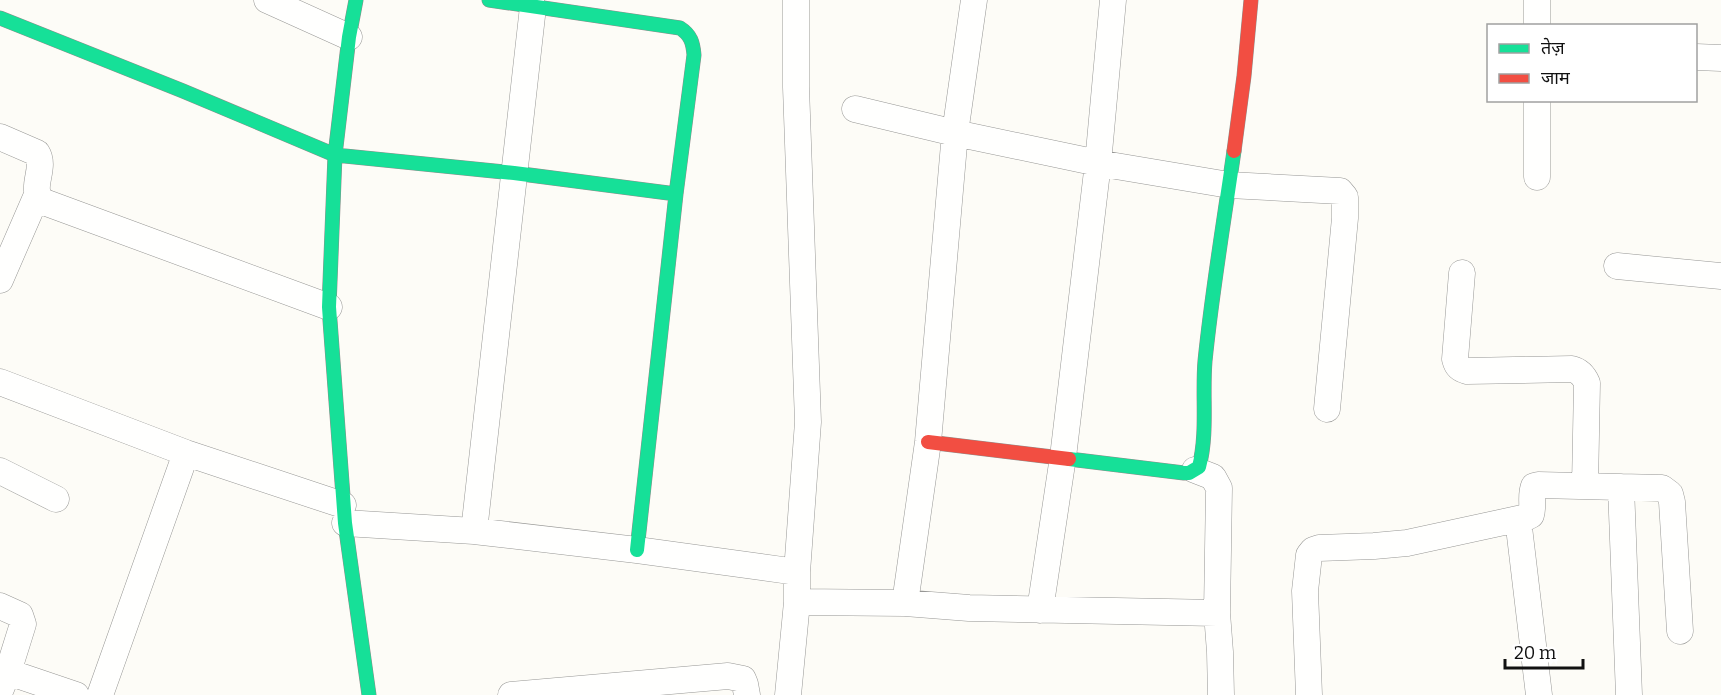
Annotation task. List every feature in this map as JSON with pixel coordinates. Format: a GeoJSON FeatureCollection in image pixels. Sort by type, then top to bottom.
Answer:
{"type":"FeatureCollection","features":[{"type":"Feature","properties":{"kind":"street"},"geometry":{"type":"LineString","coordinates":[[267,0],[349,37]]}},
{"type":"Feature","properties":{"kind":"street"},"geometry":{"type":"LineString","coordinates":[[356,0],[349,37],[335,155],[329,307],[344,514],[369,695]]}},
{"type":"Feature","properties":{"kind":"street"},"geometry":{"type":"LineString","coordinates":[[489,0],[680,28],[691,36],[694,55],[676,194],[637,550]]}},
{"type":"Feature","properties":{"kind":"street"},"geometry":{"type":"LineString","coordinates":[[788,695],[797,602],[797,572],[808,422],[798,152],[796,0]]}},
{"type":"Feature","properties":{"kind":"street"},"geometry":{"type":"LineString","coordinates":[[905,603],[928,442],[955,133],[974,0]]}},
{"type":"Feature","properties":{"kind":"street"},"geometry":{"type":"LineString","coordinates":[[1040,610],[1062,457],[1098,163],[1113,0]]}},
{"type":"Feature","properties":{"kind":"street"},"geometry":{"type":"LineString","coordinates":[[928,442],[1184,473],[1195,470],[1199,466],[1203,451],[1205,364],[1208,337],[1244,76],[1251,0]]}},
{"type":"Feature","properties":{"kind":"street"},"geometry":{"type":"LineString","coordinates":[[1537,0],[1537,24]]}},
{"type":"Feature","properties":{"kind":"street"},"geometry":{"type":"LineString","coordinates":[[474,531],[533,7]]}},
{"type":"Feature","properties":{"kind":"street"},"geometry":{"type":"LineString","coordinates":[[0,18],[335,155],[514,173],[676,194]]}},
{"type":"Feature","properties":{"kind":"street"},"geometry":{"type":"LineString","coordinates":[[1697,57],[1721,58]]}},
{"type":"Feature","properties":{"kind":"street"},"geometry":{"type":"LineString","coordinates":[[1537,102],[1537,177]]}},
{"type":"Feature","properties":{"kind":"street"},"geometry":{"type":"LineString","coordinates":[[855,110],[1098,163],[1229,185],[1340,191],[1346,197],[1346,218],[1327,409]]}},
{"type":"Feature","properties":{"kind":"street"},"geometry":{"type":"LineString","coordinates":[[0,137],[37,153],[40,164],[37,195],[0,280]]}},
{"type":"Feature","properties":{"kind":"street"},"geometry":{"type":"LineString","coordinates":[[37,195],[44,202],[329,307]]}},
{"type":"Feature","properties":{"kind":"street"},"geometry":{"type":"LineString","coordinates":[[1617,266],[1721,276]]}},
{"type":"Feature","properties":{"kind":"street"},"geometry":{"type":"LineString","coordinates":[[1462,273],[1455,359],[1460,369],[1467,371],[1572,369],[1584,376],[1587,383],[1585,486]]}},
{"type":"Feature","properties":{"kind":"street"},"geometry":{"type":"LineString","coordinates":[[0,382],[344,514],[797,572]]}},
{"type":"Feature","properties":{"kind":"street"},"geometry":{"type":"LineString","coordinates":[[100,695],[186,453]]}},
{"type":"Feature","properties":{"kind":"street"},"geometry":{"type":"LineString","coordinates":[[1195,470],[1213,477],[1219,488],[1217,613],[1221,695]]}},
{"type":"Feature","properties":{"kind":"street"},"geometry":{"type":"LineString","coordinates":[[0,471],[56,499]]}},
{"type":"Feature","properties":{"kind":"street"},"geometry":{"type":"LineString","coordinates":[[1309,695],[1305,591],[1309,555],[1313,550],[1407,543],[1518,519],[1531,515],[1533,490],[1534,486],[1538,485],[1662,488],[1670,494],[1680,631]]}},
{"type":"Feature","properties":{"kind":"street"},"geometry":{"type":"LineString","coordinates":[[1621,487],[1629,695]]}},
{"type":"Feature","properties":{"kind":"street"},"geometry":{"type":"LineString","coordinates":[[1518,519],[1539,695]]}},
{"type":"Feature","properties":{"kind":"street"},"geometry":{"type":"LineString","coordinates":[[797,602],[905,603],[969,608],[1217,613]]}},
{"type":"Feature","properties":{"kind":"street"},"geometry":{"type":"LineString","coordinates":[[0,606],[20,615],[23,619],[4,682],[76,695]]}},
{"type":"Feature","properties":{"kind":"street"},"geometry":{"type":"LineString","coordinates":[[511,695],[728,676],[743,679],[747,695]]}},
{"type":"Feature","properties":{"kind":"traffic: fast"},"geometry":{"type":"LineString","coordinates":[[356,0],[349,37],[335,155],[329,307],[345,523],[369,695]]}},
{"type":"Feature","properties":{"kind":"traffic: fast"},"geometry":{"type":"LineString","coordinates":[[489,0],[680,28],[687,33],[692,43],[694,55],[676,194],[637,550]]}},
{"type":"Feature","properties":{"kind":"traffic: fast"},"geometry":{"type":"LineString","coordinates":[[0,18],[335,155],[514,173],[676,194]]}},
{"type":"Feature","properties":{"kind":"traffic: fast"},"geometry":{"type":"LineString","coordinates":[[1069,459],[1184,473],[1189,473],[1199,467],[1204,428],[1205,361],[1234,151]]}},
{"type":"Feature","properties":{"kind":"traffic: jam"},"geometry":{"type":"LineString","coordinates":[[1234,151],[1251,0]]}},
{"type":"Feature","properties":{"kind":"traffic: jam"},"geometry":{"type":"LineString","coordinates":[[928,442],[1069,459]]}}]}
